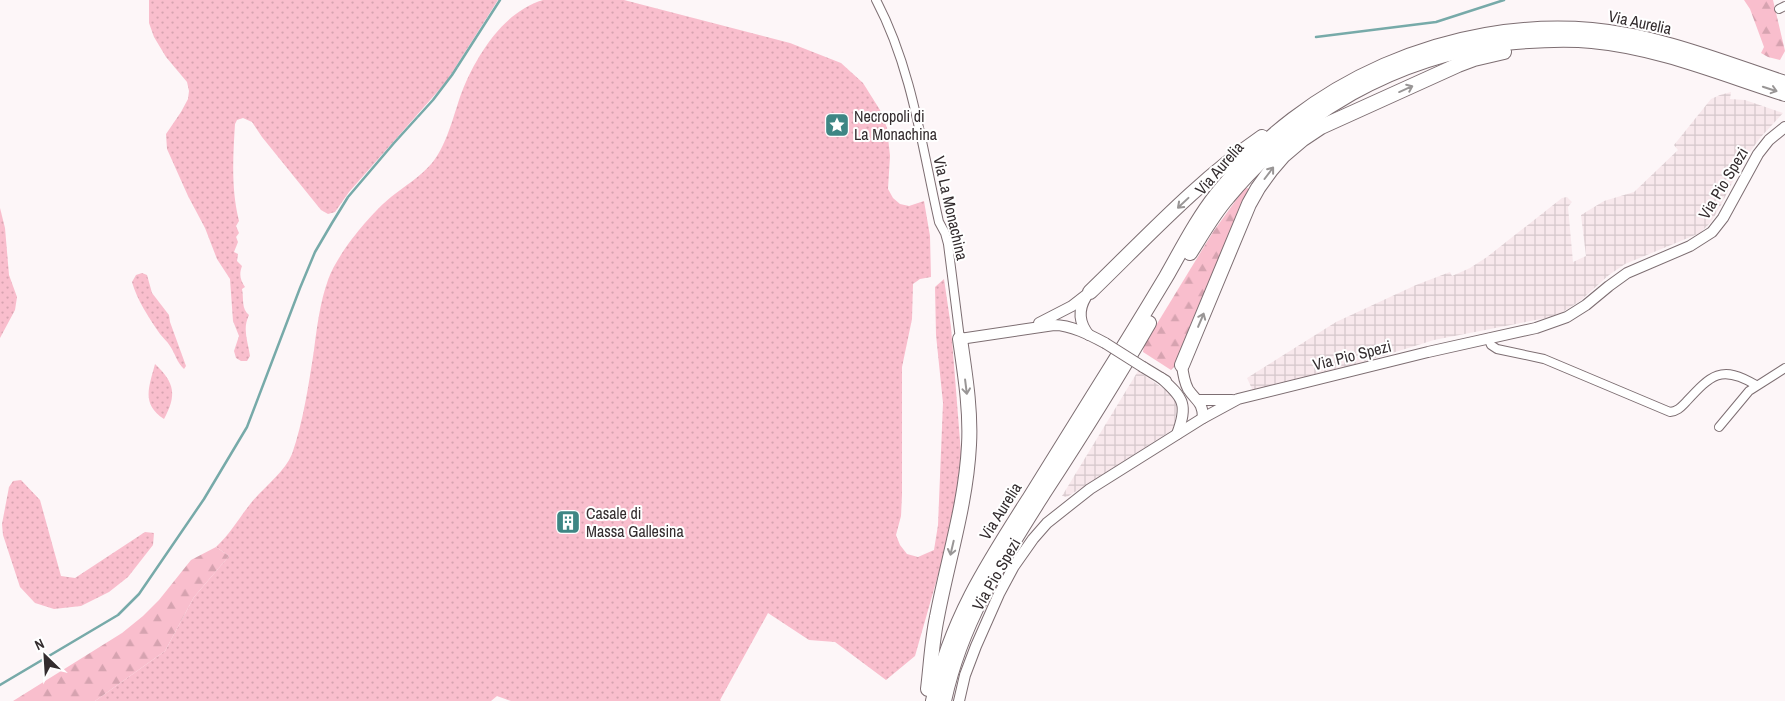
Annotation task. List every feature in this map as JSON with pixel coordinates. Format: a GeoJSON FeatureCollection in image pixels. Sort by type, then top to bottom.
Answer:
{"type":"FeatureCollection","features":[{"type":"Feature","properties":{"kind":"highway","name":"Via Aurelia"},"geometry":{"type":"LineString","coordinates":[[933,701],[949,643],[958,620],[978,581],[1137,325],[1200,217],[1216,194],[1239,169],[1268,141],[1305,111],[1352,81],[1414,54],[1472,37],[1526,31],[1585,30],[1634,37],[1697,54],[1782,81]]}},
{"type":"Feature","properties":{"kind":"highway"},"geometry":{"type":"LineString","coordinates":[[1182,365],[1250,204],[1270,170],[1298,144],[1321,127],[1474,59],[1571,39]]}},
{"type":"Feature","properties":{"kind":"highway","name":"Via Aurelia"},"geometry":{"type":"LineString","coordinates":[[944,701],[964,633],[995,572],[1107,394],[1210,221],[1244,178],[1292,133],[1329,106],[1363,86],[1398,70],[1438,56],[1482,46],[1534,40],[1571,39],[1649,51],[1785,94]]}},
{"type":"Feature","properties":{"kind":"highway"},"geometry":{"type":"LineString","coordinates":[[1090,292],[1226,164],[1262,137],[1305,111]]}},
{"type":"Feature","properties":{"kind":"highway"},"geometry":{"type":"LineString","coordinates":[[927,701],[936,619],[963,501],[968,459],[970,431],[960,339]]}},
{"type":"Feature","properties":{"kind":"street","name":"Via La Monachina"},"geometry":{"type":"LineString","coordinates":[[876,0],[895,44],[909,88],[939,222],[948,244],[960,339]]}},
{"type":"Feature","properties":{"kind":"street","name":"Via Pio Spezi"},"geometry":{"type":"LineString","coordinates":[[959,701],[967,669],[986,622],[1008,576],[1044,526],[1090,489],[1200,420],[1238,399],[1536,328],[1562,319],[1582,308],[1627,273],[1684,249],[1704,238],[1721,221],[1747,172],[1763,147],[1772,136],[1785,127]]}},
{"type":"Feature","properties":{"kind":"street"},"geometry":{"type":"LineString","coordinates":[[1032,327],[1072,306],[1090,292]]}},
{"type":"Feature","properties":{"kind":"street"},"geometry":{"type":"LineString","coordinates":[[1089,335],[1083,326],[1080,313],[1084,301],[1090,292]]}},
{"type":"Feature","properties":{"kind":"street"},"geometry":{"type":"LineString","coordinates":[[960,339],[1032,327],[1058,325],[1089,335],[1105,343],[1143,368],[1195,397],[1238,399]]}},
{"type":"Feature","properties":{"kind":"street"},"geometry":{"type":"LineString","coordinates":[[1488,338],[1490,344],[1495,348],[1544,359],[1599,381],[1665,411],[1673,412],[1682,407],[1705,382],[1717,374],[1732,374],[1756,385]]}},
{"type":"Feature","properties":{"kind":"street"},"geometry":{"type":"LineString","coordinates":[[1161,378],[1176,374],[1182,365]]}},
{"type":"Feature","properties":{"kind":"street"},"geometry":{"type":"LineString","coordinates":[[1161,378],[1178,395],[1184,408],[1200,420],[1202,407],[1184,381],[1182,365]]}},
{"type":"Feature","properties":{"kind":"street"},"geometry":{"type":"LineString","coordinates":[[1719,427],[1740,399],[1756,385],[1785,368]]}},
{"type":"Feature","properties":{"kind":"street"},"geometry":{"type":"LineString","coordinates":[[1177,434],[1184,408]]}},
{"type":"Feature","properties":{"kind":"shaded area"},"geometry":{"type":"Polygon","coordinates":[[[1731,92],[1730,99],[1745,100],[1783,113],[1760,138],[1742,163],[1711,222],[1700,233],[1625,264],[1609,275],[1580,301],[1561,313],[1546,318],[1434,340],[1344,368],[1253,391],[1247,378],[1336,322],[1416,285],[1450,272],[1452,276],[1470,268],[1487,257],[1562,198],[1567,197],[1572,202],[1568,207],[1573,262],[1586,256],[1581,215],[1604,201],[1634,192],[1678,150],[1674,145],[1711,99],[1731,92]]]}},
{"type":"Feature","properties":{"kind":"shaded area"},"geometry":{"type":"Polygon","coordinates":[[[1138,371],[1167,391],[1175,399],[1177,407],[1174,427],[1067,497],[1062,496],[1138,371]]]}},
{"type":"Feature","properties":{"kind":"green space"},"geometry":{"type":"Polygon","coordinates":[[[149,0],[498,0],[446,82],[349,192],[335,212],[328,214],[321,210],[252,122],[243,118],[237,120],[235,124],[233,173],[239,221],[236,226],[239,233],[236,237],[238,242],[234,252],[238,254],[237,261],[242,266],[240,277],[245,287],[242,289],[243,304],[246,313],[249,315],[246,330],[250,356],[247,361],[241,361],[236,358],[234,351],[239,336],[233,321],[230,279],[217,259],[205,228],[167,149],[166,134],[188,99],[189,91],[187,82],[166,57],[154,37],[149,23],[149,0]]]}},
{"type":"Feature","properties":{"kind":"green space"},"geometry":{"type":"Polygon","coordinates":[[[543,0],[624,0],[790,43],[841,63],[863,83],[880,110],[887,128],[890,156],[888,189],[893,198],[900,204],[909,206],[924,201],[930,236],[931,277],[920,279],[913,284],[912,319],[902,367],[902,495],[901,516],[896,535],[900,545],[907,554],[918,557],[934,550],[938,525],[943,403],[936,335],[935,287],[944,279],[951,327],[962,466],[948,540],[915,656],[886,680],[835,642],[809,640],[768,613],[721,701],[511,701],[497,696],[491,701],[95,701],[165,651],[194,597],[229,556],[216,547],[251,503],[279,474],[292,454],[305,403],[323,297],[332,270],[346,247],[374,213],[422,173],[437,156],[449,132],[466,82],[491,39],[515,15],[528,6],[543,0]]]}},
{"type":"Feature","properties":{"kind":"green space"},"geometry":{"type":"Polygon","coordinates":[[[1744,0],[1773,0],[1785,51],[1780,60],[1761,53],[1764,47],[1750,9],[1744,0]]]}},
{"type":"Feature","properties":{"kind":"green space"},"geometry":{"type":"Polygon","coordinates":[[[1248,188],[1251,193],[1175,366],[1171,370],[1143,352],[1144,345],[1213,232],[1244,189],[1248,188]]]}},
{"type":"Feature","properties":{"kind":"green space"},"geometry":{"type":"Polygon","coordinates":[[[0,208],[5,228],[9,275],[17,297],[15,310],[0,338],[0,208]]]}},
{"type":"Feature","properties":{"kind":"green space"},"geometry":{"type":"Polygon","coordinates":[[[142,273],[147,275],[152,293],[169,315],[186,366],[184,369],[169,344],[152,322],[137,295],[132,282],[136,275],[142,273]]]}},
{"type":"Feature","properties":{"kind":"green space"},"geometry":{"type":"Polygon","coordinates":[[[155,364],[167,377],[172,390],[171,403],[164,419],[152,407],[149,401],[149,388],[155,364]]]}},
{"type":"Feature","properties":{"kind":"green space"},"geometry":{"type":"Polygon","coordinates":[[[21,480],[40,500],[61,576],[75,578],[145,532],[154,533],[153,545],[128,577],[109,592],[81,606],[54,609],[35,603],[20,587],[3,535],[2,524],[9,487],[13,481],[21,480]]]}},
{"type":"Feature","properties":{"kind":"green space"},"geometry":{"type":"Polygon","coordinates":[[[216,547],[229,556],[194,597],[165,651],[95,701],[13,701],[122,633],[159,600],[191,560],[216,547]]]}},
{"type":"Feature","properties":{"kind":"waterway"},"geometry":{"type":"LineString","coordinates":[[0,685],[118,615],[139,594],[204,499],[247,427],[300,288],[315,252],[332,223],[348,197],[433,100],[452,75],[500,0]]}},
{"type":"Feature","properties":{"kind":"waterway"},"geometry":{"type":"LineString","coordinates":[[1316,37],[1436,22],[1504,0]]}},
{"type":"Feature","properties":{"kind":"place","name":"Necropoli di La Monachina"},"geometry":{"type":"Point","coordinates":[837,125]}},
{"type":"Feature","properties":{"kind":"place","name":"Casale di Massa Gallesina"},"geometry":{"type":"Point","coordinates":[568,522]}}]}
